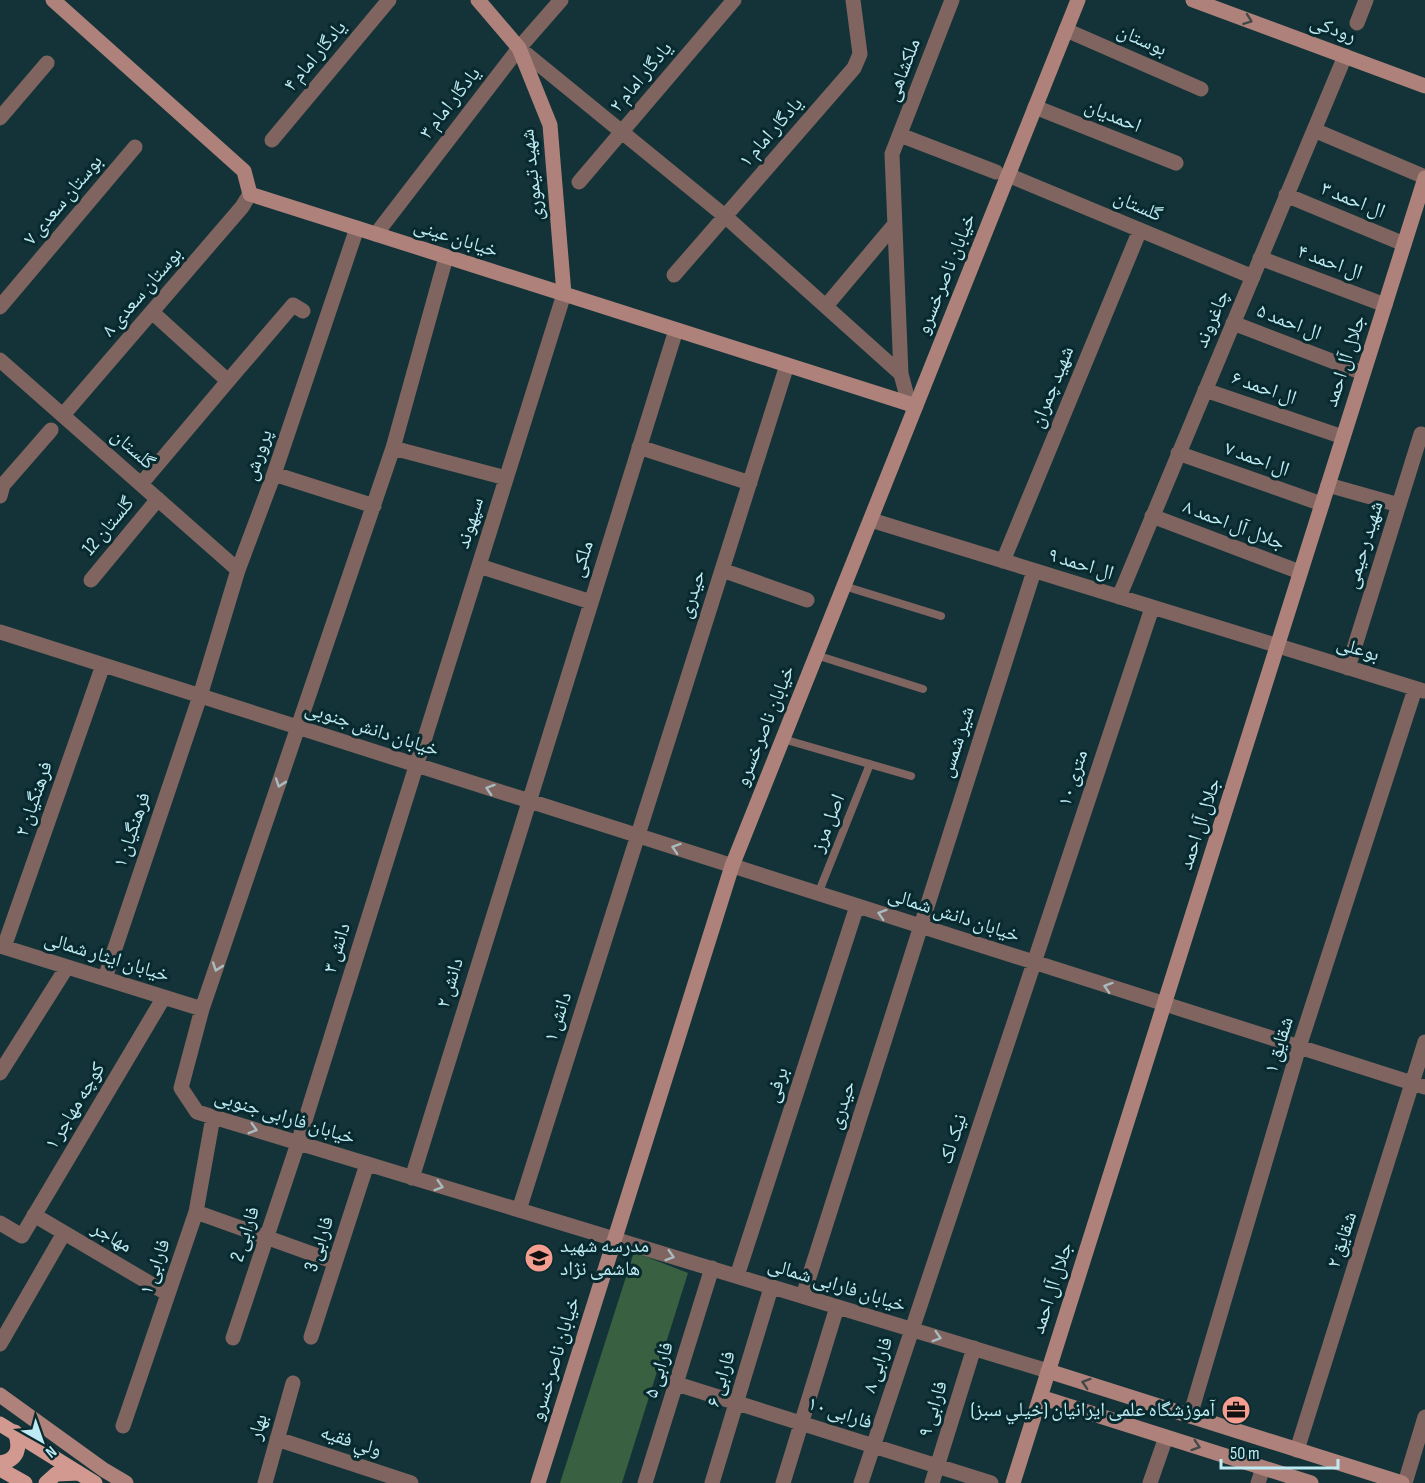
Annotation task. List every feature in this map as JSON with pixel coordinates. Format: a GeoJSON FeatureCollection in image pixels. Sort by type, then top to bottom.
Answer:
{"type":"FeatureCollection","features":[{"type":"Feature","properties":{"kind":"main road"},"geometry":{"type":"LineString","coordinates":[[0,1424],[95,1483]]}},
{"type":"Feature","properties":{"kind":"main road"},"geometry":{"type":"LineString","coordinates":[[0,1463],[11,1460],[18,1452],[19,1446],[15,1432]]}},
{"type":"Feature","properties":{"kind":"main road"},"geometry":{"type":"LineString","coordinates":[[0,1469],[25,1483]]}},
{"type":"Feature","properties":{"kind":"main road"},"geometry":{"type":"LineString","coordinates":[[46,1483],[56,1474],[79,1473]]}},
{"type":"Feature","properties":{"kind":"street"},"geometry":{"type":"LineString","coordinates":[[53,0],[244,171],[250,194]]}},
{"type":"Feature","properties":{"kind":"street","name":"یادگار امام ۴"},"geometry":{"type":"LineString","coordinates":[[272,140],[389,0]]}},
{"type":"Feature","properties":{"kind":"street","name":"شهید تیموری"},"geometry":{"type":"LineString","coordinates":[[478,0],[519,48],[550,125],[564,294]]}},
{"type":"Feature","properties":{"kind":"street","name":"یادگار امام ۳"},"geometry":{"type":"LineString","coordinates":[[376,234],[519,48],[561,0]]}},
{"type":"Feature","properties":{"kind":"street","name":"یادگار امام ۲"},"geometry":{"type":"LineString","coordinates":[[579,182],[734,0]]}},
{"type":"Feature","properties":{"kind":"street","name":"یادگار امام ۱"},"geometry":{"type":"LineString","coordinates":[[674,275],[854,68],[860,54],[853,0]]}},
{"type":"Feature","properties":{"kind":"street","name":"ملکشاهی"},"geometry":{"type":"LineString","coordinates":[[894,225],[892,154],[952,0]]}},
{"type":"Feature","properties":{"kind":"street","name":"خیابان ناصرخسرو"},"geometry":{"type":"LineString","coordinates":[[538,1483],[732,866],[871,520],[912,405],[1002,173],[1035,107],[1077,0]]}},
{"type":"Feature","properties":{"kind":"street","name":"رودکی"},"geometry":{"type":"LineString","coordinates":[[1193,0],[1425,86]]}},
{"type":"Feature","properties":{"kind":"street"},"geometry":{"type":"LineString","coordinates":[[1358,23],[1366,0]]}},
{"type":"Feature","properties":{"kind":"street","name":"بوستان"},"geometry":{"type":"LineString","coordinates":[[1066,30],[1201,89]]}},
{"type":"Feature","properties":{"kind":"street"},"geometry":{"type":"LineString","coordinates":[[519,48],[726,216],[901,374]]}},
{"type":"Feature","properties":{"kind":"street","name":"چاغروند"},"geometry":{"type":"LineString","coordinates":[[1119,597],[1345,56]]}},
{"type":"Feature","properties":{"kind":"street"},"geometry":{"type":"LineString","coordinates":[[0,118],[47,63]]}},
{"type":"Feature","properties":{"kind":"street","name":"احمدیان"},"geometry":{"type":"LineString","coordinates":[[1035,107],[1176,163]]}},
{"type":"Feature","properties":{"kind":"street"},"geometry":{"type":"LineString","coordinates":[[1314,130],[1425,177]]}},
{"type":"Feature","properties":{"kind":"street","name":"گلستان"},"geometry":{"type":"LineString","coordinates":[[900,135],[1002,173],[1252,277]]}},
{"type":"Feature","properties":{"kind":"street","name":"بوستان سعدی ۷"},"geometry":{"type":"LineString","coordinates":[[0,307],[135,147]]}},
{"type":"Feature","properties":{"kind":"street","name":"جلال آل احمد"},"geometry":{"type":"LineString","coordinates":[[1013,1483],[1404,244],[1420,214],[1425,177]]}},
{"type":"Feature","properties":{"kind":"street","name":"خیابان عینی"},"geometry":{"type":"LineString","coordinates":[[250,194],[912,405]]}},
{"type":"Feature","properties":{"kind":"street","name":"بوستان سعدی ۸"},"geometry":{"type":"LineString","coordinates":[[63,415],[242,207],[250,194]]}},
{"type":"Feature","properties":{"kind":"street","name":"ال احمد ۳"},"geometry":{"type":"LineString","coordinates":[[1286,195],[1404,244]]}},
{"type":"Feature","properties":{"kind":"street"},"geometry":{"type":"LineString","coordinates":[[826,306],[894,225]]}},
{"type":"Feature","properties":{"kind":"street"},"geometry":{"type":"LineString","coordinates":[[894,225],[901,374],[912,405]]}},
{"type":"Feature","properties":{"kind":"street","name":"پرورش"},"geometry":{"type":"LineString","coordinates":[[200,696],[238,570],[274,474],[357,228]]}},
{"type":"Feature","properties":{"kind":"street","name":"شهید چمران"},"geometry":{"type":"LineString","coordinates":[[1003,561],[1140,230]]}},
{"type":"Feature","properties":{"kind":"street"},"geometry":{"type":"LineString","coordinates":[[299,728],[393,448],[446,257]]}},
{"type":"Feature","properties":{"kind":"street","name":"ال احمد ۴"},"geometry":{"type":"LineString","coordinates":[[1260,258],[1385,305]]}},
{"type":"Feature","properties":{"kind":"street","name":"سپهوند"},"geometry":{"type":"LineString","coordinates":[[416,765],[564,294]]}},
{"type":"Feature","properties":{"kind":"street"},"geometry":{"type":"LineString","coordinates":[[141,484],[293,305],[303,311]]}},
{"type":"Feature","properties":{"kind":"street"},"geometry":{"type":"LineString","coordinates":[[152,312],[228,381]]}},
{"type":"Feature","properties":{"kind":"street","name":"ال احمد ۵"},"geometry":{"type":"LineString","coordinates":[[1233,322],[1364,373]]}},
{"type":"Feature","properties":{"kind":"street","name":"ملکی"},"geometry":{"type":"LineString","coordinates":[[529,801],[676,330]]}},
{"type":"Feature","properties":{"kind":"street","name":"گلستان"},"geometry":{"type":"LineString","coordinates":[[0,360],[238,570]]}},
{"type":"Feature","properties":{"kind":"street","name":"حیدری"},"geometry":{"type":"LineString","coordinates":[[638,836],[787,365]]}},
{"type":"Feature","properties":{"kind":"street","name":"ال احمد ۶"},"geometry":{"type":"LineString","coordinates":[[1205,390],[1343,437]]}},
{"type":"Feature","properties":{"kind":"street"},"geometry":{"type":"LineString","coordinates":[[0,495],[3,485],[51,430]]}},
{"type":"Feature","properties":{"kind":"street","name":"شهید رحیمی"},"geometry":{"type":"LineString","coordinates":[[1348,668],[1421,434]]}},
{"type":"Feature","properties":{"kind":"street"},"geometry":{"type":"LineString","coordinates":[[639,447],[750,483]]}},
{"type":"Feature","properties":{"kind":"street"},"geometry":{"type":"LineString","coordinates":[[393,448],[506,478]]}},
{"type":"Feature","properties":{"kind":"street","name":"ال احمد ۷"},"geometry":{"type":"LineString","coordinates":[[1178,453],[1322,504]]}},
{"type":"Feature","properties":{"kind":"street"},"geometry":{"type":"LineString","coordinates":[[274,474],[374,506]]}},
{"type":"Feature","properties":{"kind":"street"},"geometry":{"type":"LineString","coordinates":[[1328,485],[1399,505]]}},
{"type":"Feature","properties":{"kind":"street","name":"گلستان 12"},"geometry":{"type":"LineString","coordinates":[[91,580],[158,499]]}},
{"type":"Feature","properties":{"kind":"street","name":"جلال آل احمد ۸"},"geometry":{"type":"LineString","coordinates":[[1152,516],[1300,572]]}},
{"type":"Feature","properties":{"kind":"street","name":"ال احمد ۹"},"geometry":{"type":"LineString","coordinates":[[871,520],[1278,647]]}},
{"type":"Feature","properties":{"kind":"street"},"geometry":{"type":"LineString","coordinates":[[479,566],[591,602]]}},
{"type":"Feature","properties":{"kind":"street"},"geometry":{"type":"LineString","coordinates":[[722,570],[807,600]]}},
{"type":"Feature","properties":{"kind":"street","name":"شیر شمس"},"geometry":{"type":"LineString","coordinates":[[921,926],[1034,571]]}},
{"type":"Feature","properties":{"kind":"street","name":"۱۰ متری"},"geometry":{"type":"LineString","coordinates":[[1034,963],[1152,608]]}},
{"type":"Feature","properties":{"kind":"street","name":"خیابان دانش جنوبی"},"geometry":{"type":"LineString","coordinates":[[0,632],[732,866]]}},
{"type":"Feature","properties":{"kind":"street","name":"بوعلی"},"geometry":{"type":"LineString","coordinates":[[1278,647],[1420,690]]}},
{"type":"Feature","properties":{"kind":"street","name":"فرهنگیان ۲"},"geometry":{"type":"LineString","coordinates":[[2,946],[103,665]]}},
{"type":"Feature","properties":{"kind":"street","name":"شقایق ۱"},"geometry":{"type":"LineString","coordinates":[[1190,1416],[1299,1047],[1420,690]]}},
{"type":"Feature","properties":{"kind":"street","name":"فرهنگیان ۱"},"geometry":{"type":"LineString","coordinates":[[105,978],[200,696]]}},
{"type":"Feature","properties":{"kind":"street","name":"خیابان فارابی جنوبی"},"geometry":{"type":"LineString","coordinates":[[299,728],[202,1009],[181,1088],[197,1112],[614,1239]]}},
{"type":"Feature","properties":{"kind":"street","name":"دانش ۳"},"geometry":{"type":"LineString","coordinates":[[298,1143],[416,765]]}},
{"type":"Feature","properties":{"kind":"street","name":"دانش ۲"},"geometry":{"type":"LineString","coordinates":[[412,1178],[529,801]]}},
{"type":"Feature","properties":{"kind":"street","name":"دانش ۱"},"geometry":{"type":"LineString","coordinates":[[519,1210],[638,836]]}},
{"type":"Feature","properties":{"kind":"street","name":"خیابان دانش شمالی"},"geometry":{"type":"LineString","coordinates":[[732,866],[1419,1085]]}},
{"type":"Feature","properties":{"kind":"street","name":"برفی"},"geometry":{"type":"LineString","coordinates":[[737,1276],[858,906]]}},
{"type":"Feature","properties":{"kind":"street","name":"حیدری"},"geometry":{"type":"LineString","coordinates":[[803,1296],[921,926]]}},
{"type":"Feature","properties":{"kind":"street","name":"خیابان ایثار شمالی"},"geometry":{"type":"LineString","coordinates":[[2,946],[202,1009]]}},
{"type":"Feature","properties":{"kind":"street","name":"نیک لک"},"geometry":{"type":"LineString","coordinates":[[912,1329],[1034,963]]}},
{"type":"Feature","properties":{"kind":"street"},"geometry":{"type":"LineString","coordinates":[[0,1073],[67,967]]}},
{"type":"Feature","properties":{"kind":"street","name":"کوچه مهاجر ۱"},"geometry":{"type":"LineString","coordinates":[[0,1223],[22,1236],[164,997]]}},
{"type":"Feature","properties":{"kind":"street","name":"شقایق ۲"},"geometry":{"type":"LineString","coordinates":[[1297,1450],[1419,1085],[1425,1042]]}},
{"type":"Feature","properties":{"kind":"street","name":"فارابی ۱"},"geometry":{"type":"LineString","coordinates":[[123,1426],[195,1212],[213,1117]]}},
{"type":"Feature","properties":{"kind":"street","name":"فارابی 2"},"geometry":{"type":"LineString","coordinates":[[233,1338],[298,1143]]}},
{"type":"Feature","properties":{"kind":"street","name":"فارابی 3"},"geometry":{"type":"LineString","coordinates":[[311,1337],[367,1164]]}},
{"type":"Feature","properties":{"kind":"street"},"geometry":{"type":"LineString","coordinates":[[195,1212],[335,1262]]}},
{"type":"Feature","properties":{"kind":"street","name":"مهاجر"},"geometry":{"type":"LineString","coordinates":[[34,1215],[168,1294]]}},
{"type":"Feature","properties":{"kind":"street"},"geometry":{"type":"LineString","coordinates":[[0,1344],[64,1233]]}},
{"type":"Feature","properties":{"kind":"street","name":"خیابان فارابی شمالی"},"geometry":{"type":"LineString","coordinates":[[614,1239],[1048,1371]]}},
{"type":"Feature","properties":{"kind":"street","name":"فارابی ۵"},"geometry":{"type":"LineString","coordinates":[[645,1483],[712,1268]]}},
{"type":"Feature","properties":{"kind":"street","name":"فارابی ۶"},"geometry":{"type":"LineString","coordinates":[[712,1483],[771,1288]]}},
{"type":"Feature","properties":{"kind":"street"},"geometry":{"type":"LineString","coordinates":[[783,1483],[837,1307]]}},
{"type":"Feature","properties":{"kind":"street","name":"فارابی ۸"},"geometry":{"type":"LineString","coordinates":[[861,1483],[912,1329]]}},
{"type":"Feature","properties":{"kind":"street","name":"فارابی ۹"},"geometry":{"type":"LineString","coordinates":[[932,1483],[974,1348]]}},
{"type":"Feature","properties":{"kind":"street"},"geometry":{"type":"LineString","coordinates":[[1048,1371],[1403,1483],[1425,1417]]}},
{"type":"Feature","properties":{"kind":"street","name":"بهار"},"geometry":{"type":"LineString","coordinates":[[265,1483],[293,1383]]}},
{"type":"Feature","properties":{"kind":"street","name":"فارابی ۱۰"},"geometry":{"type":"LineString","coordinates":[[676,1384],[991,1483]]}},
{"type":"Feature","properties":{"kind":"street"},"geometry":{"type":"LineString","coordinates":[[0,1395],[104,1470],[126,1483]]}},
{"type":"Feature","properties":{"kind":"street"},"geometry":{"type":"LineString","coordinates":[[1040,1397],[1311,1483]]}},
{"type":"Feature","properties":{"kind":"street"},"geometry":{"type":"LineString","coordinates":[[1150,1483],[1166,1437]]}},
{"type":"Feature","properties":{"kind":"street","name":"ولي فقيه"},"geometry":{"type":"LineString","coordinates":[[277,1439],[411,1483]]}},
{"type":"Feature","properties":{"kind":"street"},"geometry":{"type":"LineString","coordinates":[[1258,1483],[1263,1468]]}},
{"type":"Feature","properties":{"kind":"lane"},"geometry":{"type":"LineString","coordinates":[[844,586],[941,616]]}},
{"type":"Feature","properties":{"kind":"lane"},"geometry":{"type":"LineString","coordinates":[[816,655],[923,688]]}},
{"type":"Feature","properties":{"kind":"lane"},"geometry":{"type":"LineString","coordinates":[[782,739],[911,776]]}},
{"type":"Feature","properties":{"kind":"lane","name":"اصل مرز"},"geometry":{"type":"LineString","coordinates":[[818,894],[870,764]]}},
{"type":"Feature","properties":{"kind":"green space"},"geometry":{"type":"Polygon","coordinates":[[[634,1252],[688,1273],[622,1483],[560,1483],[634,1252]]]}},
{"type":"Feature","properties":{"kind":"place","name":"مدرسه شهید ه‍اشمی نژاد"},"geometry":{"type":"Point","coordinates":[539,1258]}},
{"type":"Feature","properties":{"kind":"place","name":"آموزشگاه علمی ایرانیان (خيلي سبز)"},"geometry":{"type":"Point","coordinates":[1236,1410]}}]}
